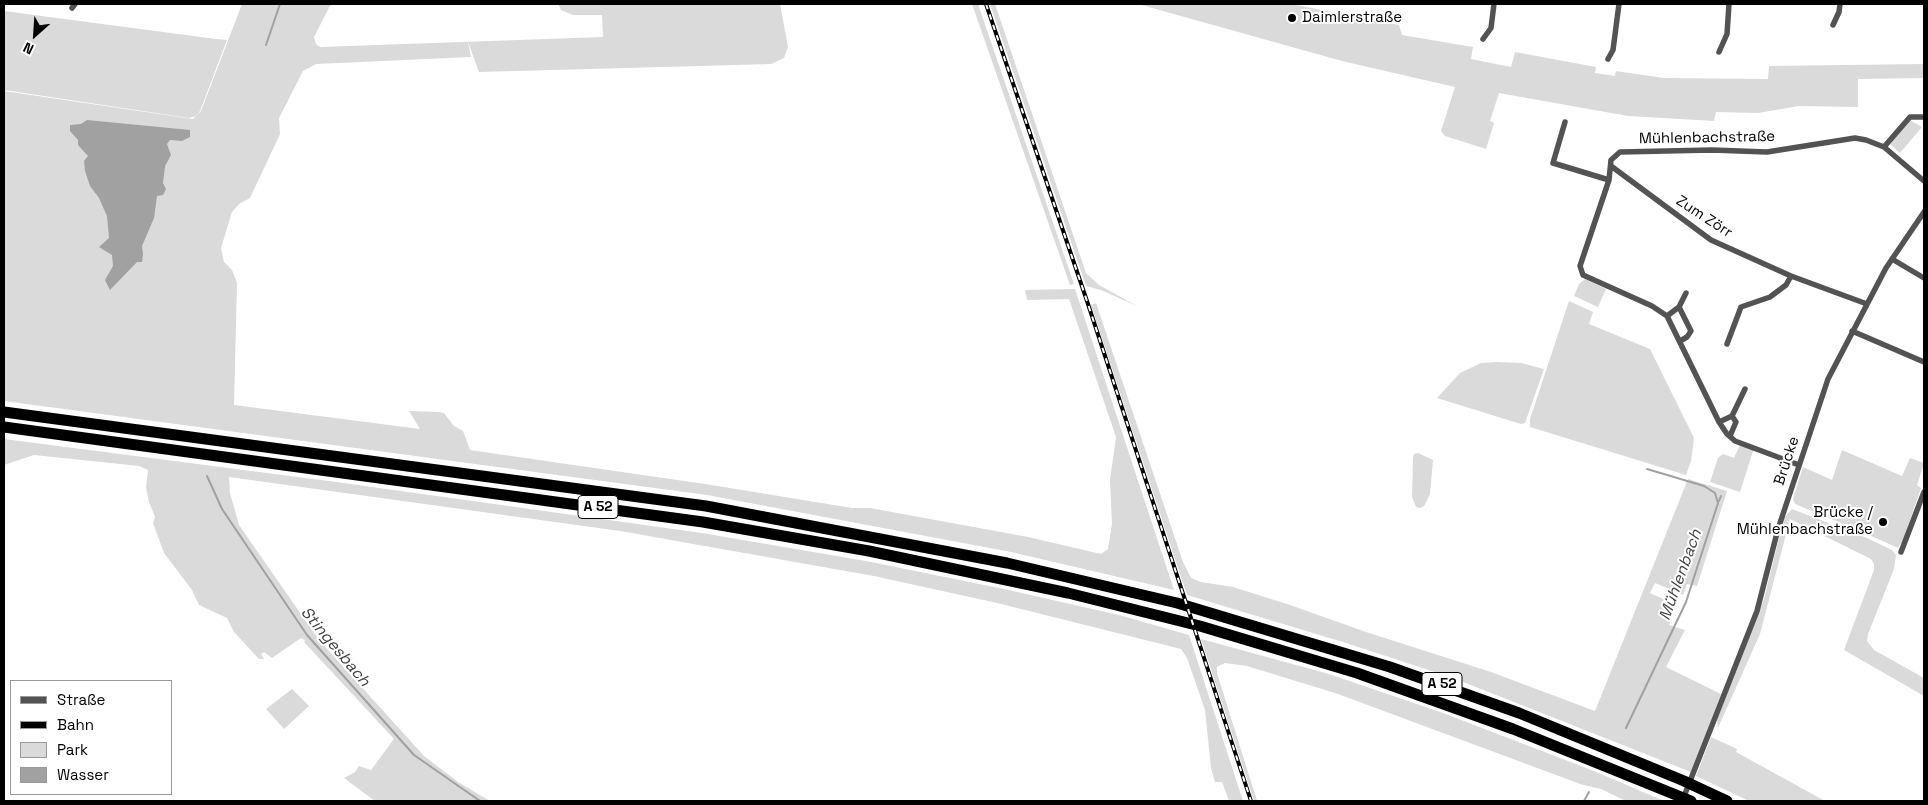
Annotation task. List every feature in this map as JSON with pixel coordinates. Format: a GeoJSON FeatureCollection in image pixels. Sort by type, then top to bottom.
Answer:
{"type":"FeatureCollection","features":[{"type":"Feature","properties":{"kind":"highway","name":"A 52"},"geometry":{"type":"LineString","coordinates":[[4,412],[706,506],[998,561],[1177,603],[1336,650],[1453,688],[1697,786],[1727,801]]}},
{"type":"Feature","properties":{"kind":"highway","name":"A 52"},"geometry":{"type":"LineString","coordinates":[[4,428],[704,522],[869,551],[977,573],[1185,622],[1349,670],[1446,703],[1686,800]]}},
{"type":"Feature","properties":{"kind":"street"},"geometry":{"type":"LineString","coordinates":[[1483,38],[1491,28],[1494,4]]}},
{"type":"Feature","properties":{"kind":"street"},"geometry":{"type":"LineString","coordinates":[[1608,59],[1613,50],[1619,4]]}},
{"type":"Feature","properties":{"kind":"street"},"geometry":{"type":"LineString","coordinates":[[1719,52],[1727,34],[1729,4]]}},
{"type":"Feature","properties":{"kind":"street"},"geometry":{"type":"LineString","coordinates":[[1833,25],[1839,12],[1840,4]]}},
{"type":"Feature","properties":{"kind":"street"},"geometry":{"type":"LineString","coordinates":[[1884,147],[1910,117],[1924,117]]}},
{"type":"Feature","properties":{"kind":"street"},"geometry":{"type":"LineString","coordinates":[[1565,122],[1553,163],[1609,180]]}},
{"type":"Feature","properties":{"kind":"street","name":"Mühlenbachstraße"},"geometry":{"type":"LineString","coordinates":[[1611,166],[1614,155],[1620,152],[1712,150],[1767,152],[1856,138],[1884,147],[1924,181]]}},
{"type":"Feature","properties":{"kind":"street"},"geometry":{"type":"LineString","coordinates":[[1611,166],[1609,180],[1582,258],[1580,266],[1583,275],[1652,306],[1667,316],[1719,422],[1730,436],[1735,441],[1799,465]]}},
{"type":"Feature","properties":{"kind":"street","name":"Zum Zörr"},"geometry":{"type":"LineString","coordinates":[[1611,166],[1711,240],[1792,276],[1866,304]]}},
{"type":"Feature","properties":{"kind":"street","name":"Brücke"},"geometry":{"type":"LineString","coordinates":[[1686,800],[1697,762],[1757,611],[1778,529],[1828,379],[1866,304],[1892,259],[1924,212]]}},
{"type":"Feature","properties":{"kind":"street"},"geometry":{"type":"LineString","coordinates":[[1892,259],[1924,278]]}},
{"type":"Feature","properties":{"kind":"street"},"geometry":{"type":"LineString","coordinates":[[1727,344],[1741,308],[1770,297],[1786,285],[1792,276]]}},
{"type":"Feature","properties":{"kind":"street"},"geometry":{"type":"LineString","coordinates":[[1667,316],[1679,306],[1686,293]]}},
{"type":"Feature","properties":{"kind":"street"},"geometry":{"type":"LineString","coordinates":[[1679,306],[1691,331],[1687,337],[1680,341]]}},
{"type":"Feature","properties":{"kind":"street"},"geometry":{"type":"LineString","coordinates":[[1852,330],[1924,362]]}},
{"type":"Feature","properties":{"kind":"street"},"geometry":{"type":"LineString","coordinates":[[1719,422],[1732,416],[1745,389]]}},
{"type":"Feature","properties":{"kind":"street"},"geometry":{"type":"LineString","coordinates":[[1730,436],[1736,422],[1732,416]]}},
{"type":"Feature","properties":{"kind":"street"},"geometry":{"type":"LineString","coordinates":[[1901,552],[1924,492]]}},
{"type":"Feature","properties":{"kind":"green space"},"geometry":{"type":"Polygon","coordinates":[[[242,4],[331,4],[314,37],[316,44],[320,47],[603,37],[602,15],[573,15],[561,10],[558,4],[780,4],[788,47],[784,58],[771,64],[479,72],[468,42],[471,57],[316,64],[303,71],[279,118],[280,134],[250,198],[239,204],[232,212],[221,248],[224,262],[232,270],[237,283],[234,405],[420,429],[409,411],[439,412],[444,413],[454,426],[463,431],[470,450],[705,484],[852,508],[870,508],[1028,537],[1101,554],[1108,549],[1112,524],[1110,480],[1116,437],[1069,299],[1027,300],[1025,290],[1075,289],[1174,590],[1011,552],[707,495],[4,401],[4,91],[193,119],[201,111],[242,4]]]}},
{"type":"Feature","properties":{"kind":"green space"},"geometry":{"type":"Polygon","coordinates":[[[972,4],[978,4],[1074,284],[1070,285],[972,4]]]}},
{"type":"Feature","properties":{"kind":"green space"},"geometry":{"type":"Polygon","coordinates":[[[990,4],[995,4],[1086,273],[1099,285],[1137,306],[1101,290],[1086,286],[990,4]]]}},
{"type":"Feature","properties":{"kind":"green space"},"geometry":{"type":"Polygon","coordinates":[[[1138,4],[1291,4],[1399,25],[1402,35],[1473,47],[1471,59],[1511,67],[1515,52],[1596,67],[1595,73],[1615,76],[1616,71],[1664,78],[1768,79],[1769,66],[1924,64],[1924,78],[1858,79],[1858,107],[1799,106],[1758,113],[1716,112],[1714,121],[1628,116],[1499,93],[1490,121],[1494,123],[1486,149],[1445,136],[1441,131],[1455,87],[1342,61],[1138,4]]]}},
{"type":"Feature","properties":{"kind":"green space"},"geometry":{"type":"Polygon","coordinates":[[[4,11],[227,40],[200,111],[196,116],[189,118],[4,90],[4,11]]]}},
{"type":"Feature","properties":{"kind":"green space"},"geometry":{"type":"Polygon","coordinates":[[[1910,120],[1922,127],[1900,153],[1890,144],[1910,120]]]}},
{"type":"Feature","properties":{"kind":"green space"},"geometry":{"type":"Polygon","coordinates":[[[1585,279],[1606,289],[1598,307],[1574,296],[1579,284],[1585,279]]]}},
{"type":"Feature","properties":{"kind":"green space"},"geometry":{"type":"Polygon","coordinates":[[[1569,301],[1593,312],[1589,324],[1650,349],[1694,438],[1691,461],[1686,475],[1530,427],[1530,419],[1569,301]]]}},
{"type":"Feature","properties":{"kind":"green space"},"geometry":{"type":"Polygon","coordinates":[[[1096,303],[1183,562],[1191,578],[1201,582],[1233,587],[1290,605],[1366,632],[1491,672],[1595,711],[1688,479],[1727,491],[1697,586],[1687,584],[1683,595],[1655,583],[1650,593],[1676,605],[1669,625],[1685,630],[1666,667],[1721,694],[1691,772],[1453,678],[1346,643],[1187,595],[1091,305],[1096,303]]]}},
{"type":"Feature","properties":{"kind":"green space"},"geometry":{"type":"Polygon","coordinates":[[[1481,363],[1521,363],[1544,369],[1525,423],[1521,424],[1437,398],[1460,373],[1481,363]]]}},
{"type":"Feature","properties":{"kind":"green space"},"geometry":{"type":"Polygon","coordinates":[[[4,439],[329,481],[702,533],[866,561],[1004,589],[1119,615],[1189,635],[1243,801],[1229,801],[1222,782],[1215,782],[1211,768],[1205,710],[1187,658],[1181,649],[997,603],[874,576],[620,531],[229,477],[230,493],[239,525],[319,640],[424,756],[458,782],[490,801],[375,801],[344,778],[355,772],[359,766],[371,770],[394,739],[304,642],[305,640],[301,638],[272,658],[264,652],[261,654],[264,659],[259,659],[234,632],[227,618],[199,605],[192,590],[164,553],[153,523],[155,517],[146,488],[148,470],[139,466],[34,455],[4,465],[4,439]]]}},
{"type":"Feature","properties":{"kind":"green space"},"geometry":{"type":"Polygon","coordinates":[[[1741,443],[1754,448],[1740,492],[1710,482],[1718,458],[1723,454],[1734,458],[1741,443]]]}},
{"type":"Feature","properties":{"kind":"green space"},"geometry":{"type":"Polygon","coordinates":[[[1842,450],[1902,476],[1910,458],[1924,463],[1917,485],[1921,488],[1903,540],[1898,548],[1869,535],[1871,530],[1862,526],[1858,530],[1795,504],[1793,499],[1803,467],[1832,480],[1842,450]]]}},
{"type":"Feature","properties":{"kind":"green space"},"geometry":{"type":"Polygon","coordinates":[[[1418,453],[1433,460],[1430,494],[1424,506],[1420,508],[1416,507],[1412,497],[1413,459],[1414,454],[1418,453]]]}},
{"type":"Feature","properties":{"kind":"green space"},"geometry":{"type":"Polygon","coordinates":[[[1792,509],[1867,538],[1892,550],[1896,555],[1894,569],[1868,634],[1867,641],[1874,650],[1924,678],[1924,696],[1844,650],[1874,570],[1874,564],[1871,559],[1790,519],[1760,634],[1718,728],[1717,720],[1764,599],[1784,518],[1792,509]]]}},
{"type":"Feature","properties":{"kind":"green space"},"geometry":{"type":"Polygon","coordinates":[[[1201,639],[1329,674],[1443,713],[1594,771],[1664,801],[1626,801],[1601,789],[1583,785],[1338,694],[1247,666],[1225,663],[1217,667],[1217,673],[1257,801],[1254,801],[1201,639]]]}},
{"type":"Feature","properties":{"kind":"green space"},"geometry":{"type":"Polygon","coordinates":[[[292,689],[309,706],[284,729],[266,709],[292,689]]]}},
{"type":"Feature","properties":{"kind":"green space"},"geometry":{"type":"Polygon","coordinates":[[[1711,737],[1737,749],[1736,752],[1825,801],[1749,801],[1696,776],[1711,737]]]}},
{"type":"Feature","properties":{"kind":"water"},"geometry":{"type":"Polygon","coordinates":[[[87,120],[190,130],[190,137],[182,141],[170,140],[167,144],[171,155],[165,166],[163,183],[166,189],[163,195],[157,196],[154,218],[142,246],[142,262],[137,262],[110,290],[105,280],[113,266],[112,255],[99,247],[109,238],[107,216],[99,198],[90,186],[85,171],[84,161],[88,156],[78,145],[78,140],[70,131],[70,125],[81,124],[87,120]]]}},
{"type":"Feature","properties":{"kind":"waterway","name":"Stingesbach"},"geometry":{"type":"LineString","coordinates":[[266,45],[280,4]]}},
{"type":"Feature","properties":{"kind":"waterway","name":"Mühlenbach"},"geometry":{"type":"LineString","coordinates":[[1626,728],[1686,602],[1718,503],[1715,493],[1704,486],[1647,469]]}},
{"type":"Feature","properties":{"kind":"waterway","name":"Stingesbach"},"geometry":{"type":"LineString","coordinates":[[207,476],[222,509],[307,635],[414,755],[480,801]]}},
{"type":"Feature","properties":{"kind":"waterway","name":"Mühlenbach"},"geometry":{"type":"LineString","coordinates":[[1719,501],[1721,496]]}},
{"type":"Feature","properties":{"kind":"waterway","name":"Mühlenbach"},"geometry":{"type":"LineString","coordinates":[[1584,801],[1589,792]]}},
{"type":"Feature","properties":{"kind":"railway"},"geometry":{"type":"LineString","coordinates":[[986,4],[1088,304],[1251,801]]}},
{"type":"Feature","properties":{"kind":"place","name":"Daimlerstraße"},"geometry":{"type":"Point","coordinates":[1292,18]}},
{"type":"Feature","properties":{"kind":"place","name":"Brücke / Mühlenbachstraße"},"geometry":{"type":"Point","coordinates":[1883,522]}}]}
